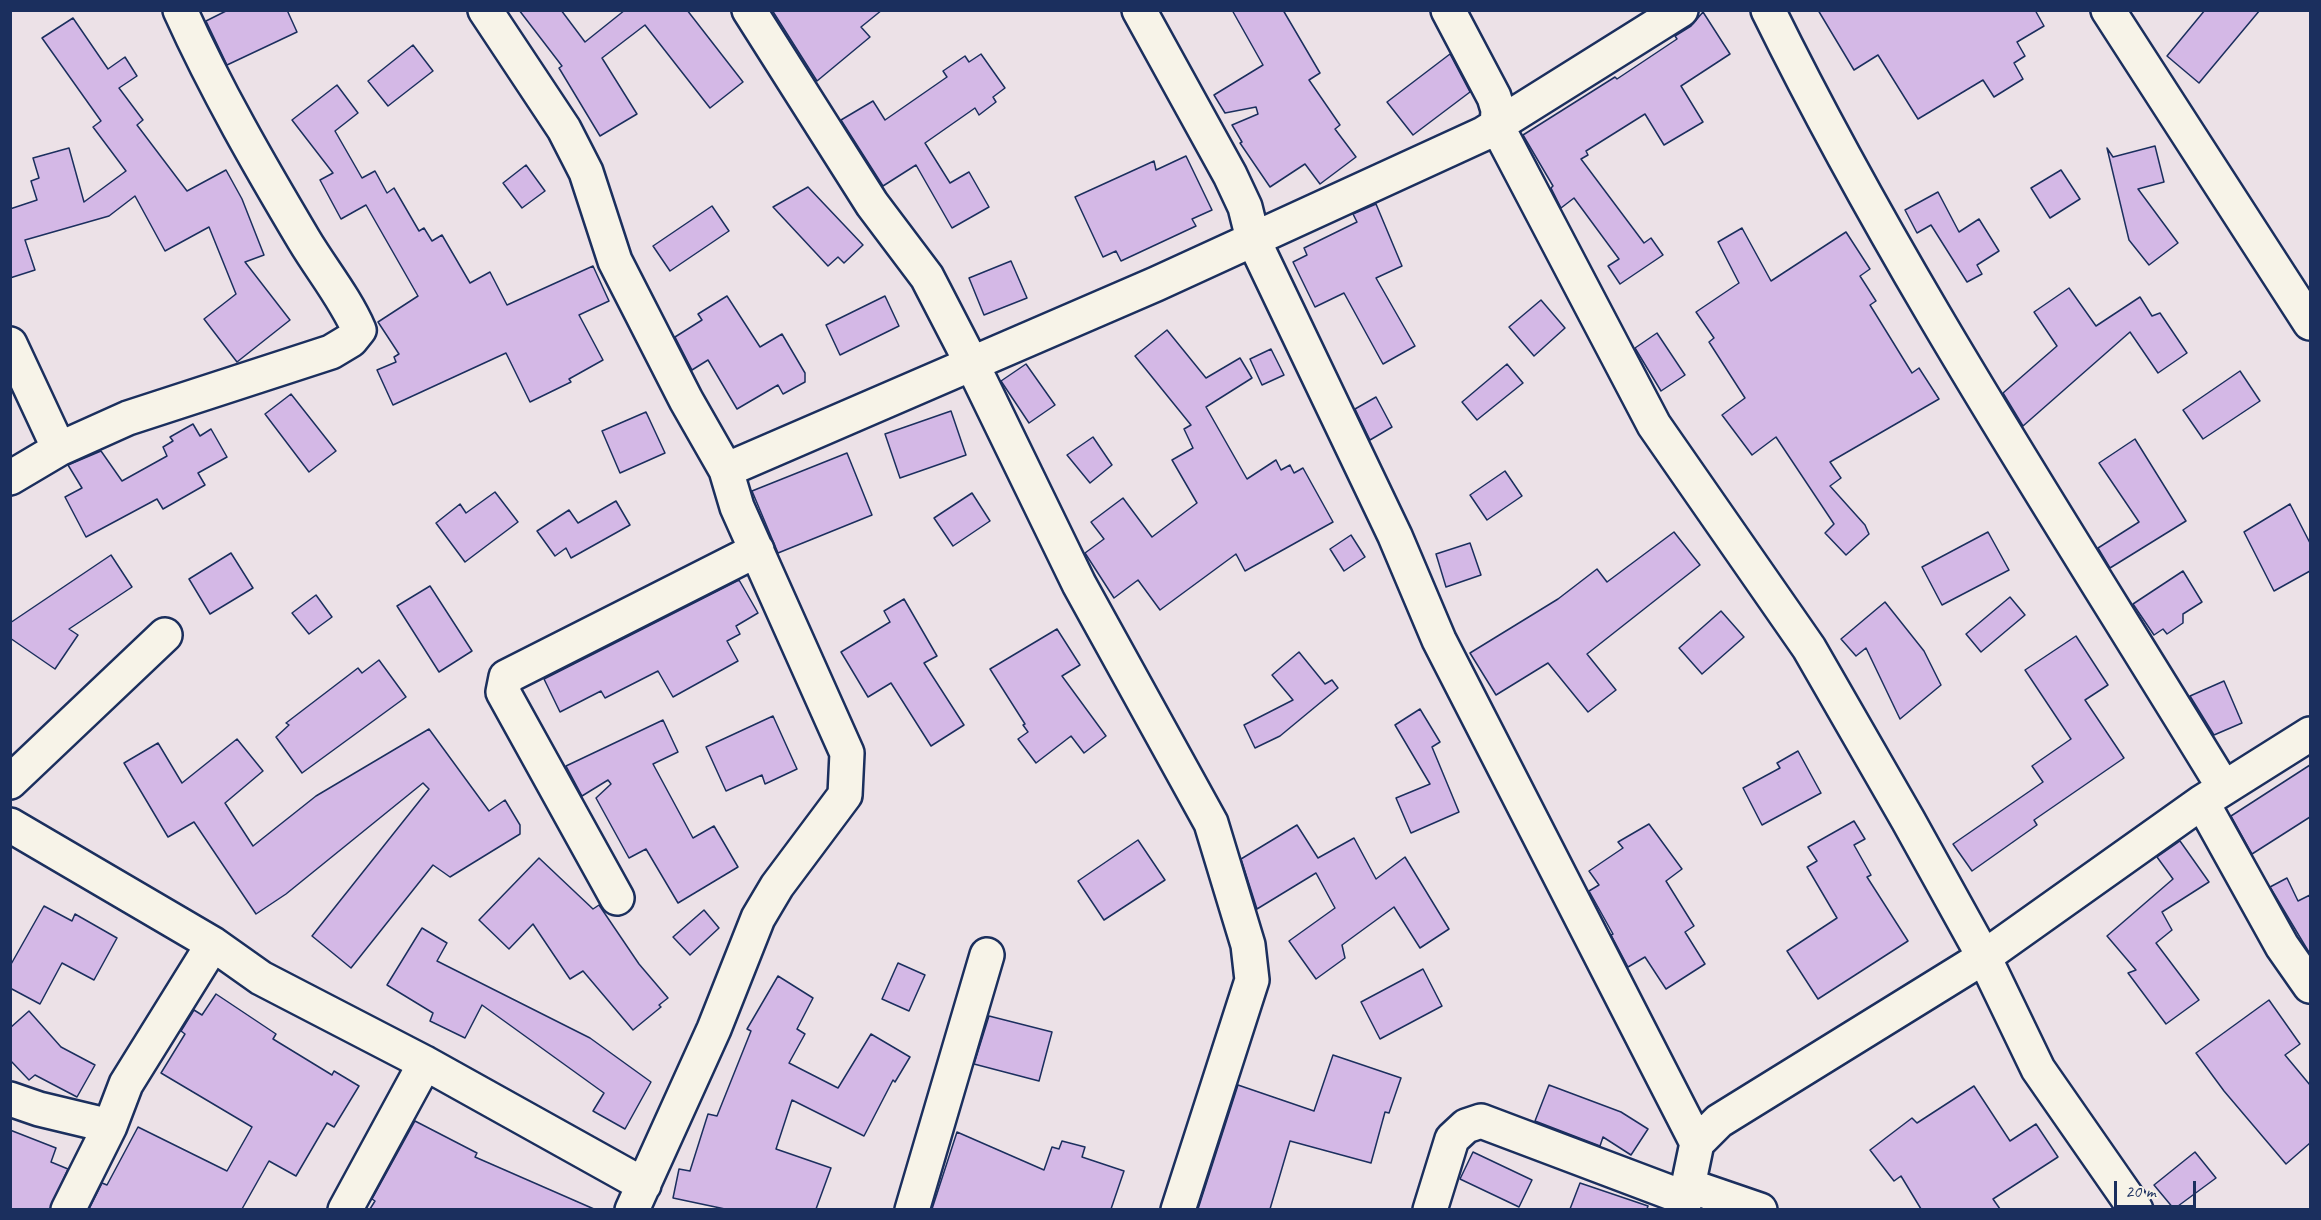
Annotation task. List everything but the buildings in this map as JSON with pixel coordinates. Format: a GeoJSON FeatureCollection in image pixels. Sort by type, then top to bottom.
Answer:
{"type":"FeatureCollection","features":[{"type":"Feature","properties":{"kind":"street"},"geometry":{"type":"LineString","coordinates":[[10,825],[213,944],[261,978],[425,1063],[638,1197],[714,1029],[758,918],[777,886],[845,795],[847,753],[737,507],[726,470],[635,304],[615,261],[586,172],[564,129],[485,10]]}},
{"type":"Feature","properties":{"kind":"street"},"geometry":{"type":"LineString","coordinates":[[749,10],[872,204],[927,277],[1079,584],[1211,823],[1248,945],[1252,980],[1178,1209]]}},
{"type":"Feature","properties":{"kind":"street"},"geometry":{"type":"LineString","coordinates":[[1139,10],[1230,175],[1245,207],[1252,239],[1395,536],[1439,640],[1697,1143]]}},
{"type":"Feature","properties":{"kind":"street"},"geometry":{"type":"LineString","coordinates":[[1448,10],[1494,97],[1498,110],[1497,126],[1654,425],[1809,648],[1984,957],[2038,1069],[2136,1209]]}},
{"type":"Feature","properties":{"kind":"street"},"geometry":{"type":"LineString","coordinates":[[726,470],[971,362],[1156,284],[1483,135],[1681,10]]}},
{"type":"Feature","properties":{"kind":"street"},"geometry":{"type":"LineString","coordinates":[[1768,10],[1853,171],[2213,795],[2282,946],[2310,986]]}},
{"type":"Feature","properties":{"kind":"street"},"geometry":{"type":"LineString","coordinates":[[2108,10],[2310,323]]}},
{"type":"Feature","properties":{"kind":"street"},"geometry":{"type":"LineString","coordinates":[[10,478],[59,449],[128,418],[331,352],[351,340],[359,330],[353,315],[305,242],[245,137],[183,12]]}},
{"type":"Feature","properties":{"kind":"street"},"geometry":{"type":"LineString","coordinates":[[10,344],[59,449]]}},
{"type":"Feature","properties":{"kind":"street"},"geometry":{"type":"LineString","coordinates":[[617,898],[503,692],[506,677],[757,550]]}},
{"type":"Feature","properties":{"kind":"street"},"geometry":{"type":"LineString","coordinates":[[10,782],[165,635]]}},
{"type":"Feature","properties":{"kind":"street"},"geometry":{"type":"LineString","coordinates":[[1685,1198],[1697,1143],[1719,1121],[1984,957],[2213,795],[2310,734]]}},
{"type":"Feature","properties":{"kind":"street"},"geometry":{"type":"LineString","coordinates":[[68,1209],[110,1126],[126,1084],[213,944]]}},
{"type":"Feature","properties":{"kind":"street"},"geometry":{"type":"LineString","coordinates":[[912,1209],[987,955]]}},
{"type":"Feature","properties":{"kind":"street"},"geometry":{"type":"LineString","coordinates":[[345,1209],[425,1063]]}},
{"type":"Feature","properties":{"kind":"street"},"geometry":{"type":"LineString","coordinates":[[10,1099],[39,1109],[110,1126]]}},
{"type":"Feature","properties":{"kind":"street"},"geometry":{"type":"LineString","coordinates":[[1430,1209],[1452,1139],[1466,1126],[1482,1121],[1685,1198],[1760,1209]]}}]}
